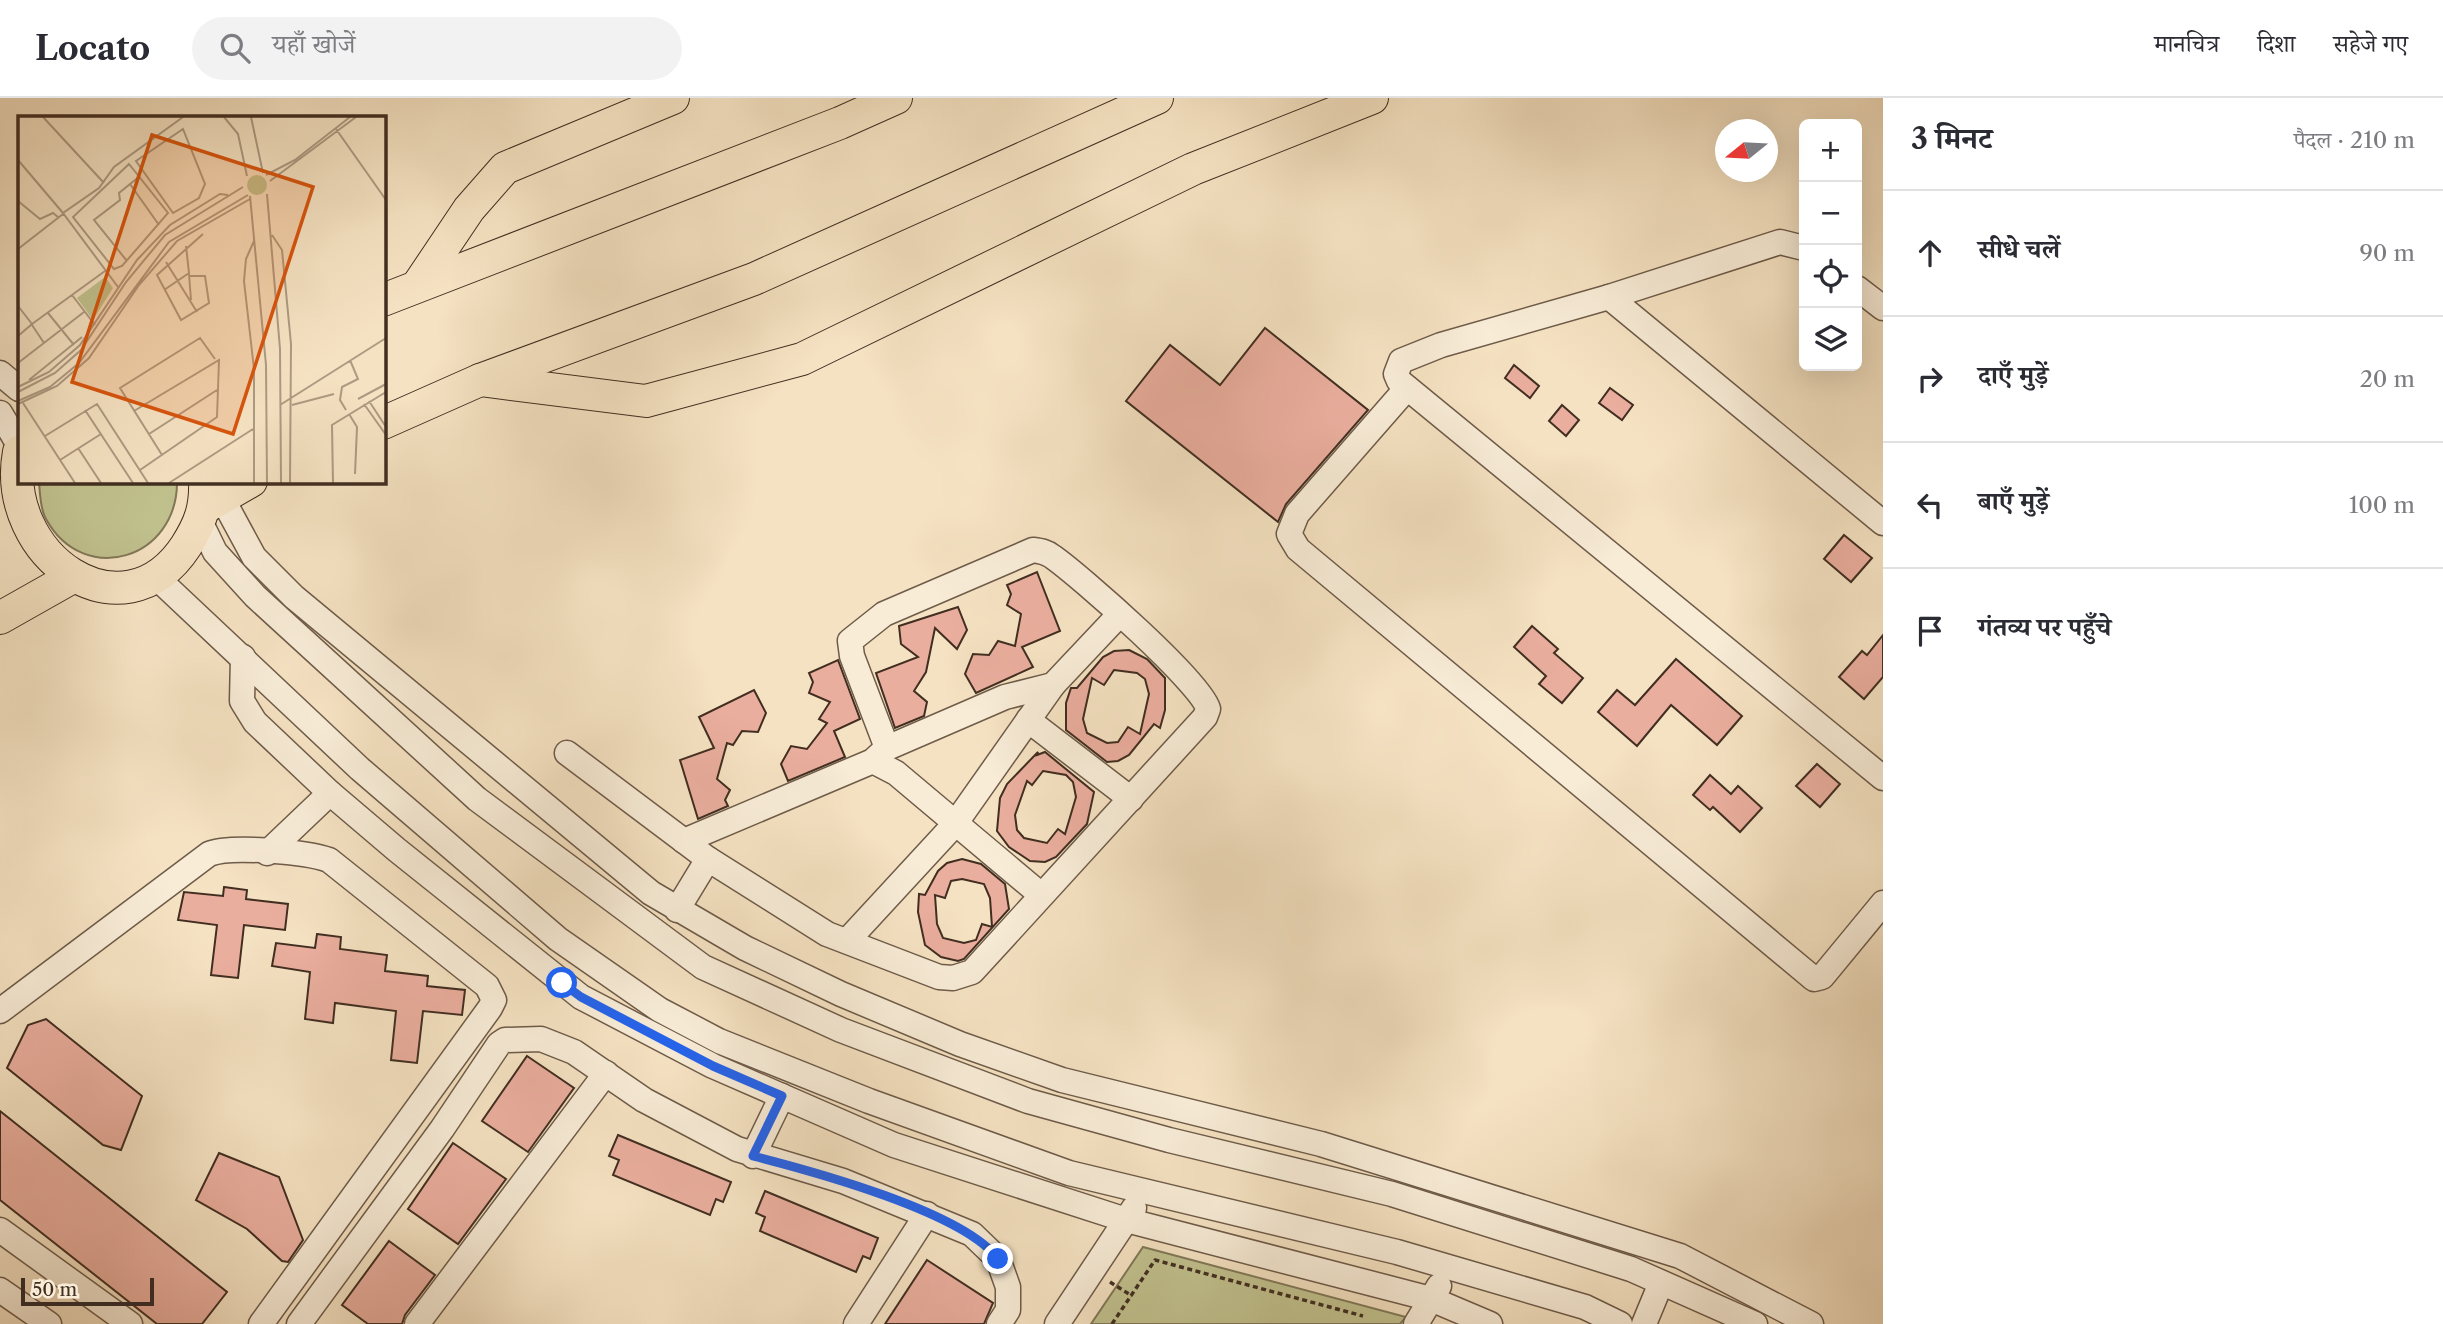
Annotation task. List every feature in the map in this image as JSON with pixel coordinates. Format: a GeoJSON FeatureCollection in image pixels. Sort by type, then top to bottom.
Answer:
{"type":"FeatureCollection","features":[{"type":"Feature","properties":{"kind":"main road"},"geometry":{"type":"LineString","coordinates":[[418,285],[469,209],[505,168],[673,98]]}},
{"type":"Feature","properties":{"kind":"main road"},"geometry":{"type":"LineString","coordinates":[[385,299],[840,123],[896,98]]}},
{"type":"Feature","properties":{"kind":"main road"},"geometry":{"type":"LineString","coordinates":[[385,422],[480,380],[754,279],[1157,98]]}},
{"type":"Feature","properties":{"kind":"main road"},"geometry":{"type":"LineString","coordinates":[[480,380],[646,401],[802,359],[1192,169],[1372,98]]}},
{"type":"Feature","properties":{"kind":"main road"},"geometry":{"type":"LineString","coordinates":[[13,462],[12,502],[16,520],[40,559],[69,579],[99,587],[128,586],[155,576],[176,561],[208,503],[247,483]]}},
{"type":"Feature","properties":{"kind":"main road"},"geometry":{"type":"LineString","coordinates":[[0,618],[69,579]]}},
{"type":"Feature","properties":{"kind":"street"},"geometry":{"type":"LineString","coordinates":[[1799,247],[1780,242],[1609,297],[1441,345],[1401,361],[1396,374],[1407,388],[1883,778]]}},
{"type":"Feature","properties":{"kind":"street"},"geometry":{"type":"LineString","coordinates":[[1862,292],[1883,308]]}},
{"type":"Feature","properties":{"kind":"street"},"geometry":{"type":"LineString","coordinates":[[1609,297],[1883,523]]}},
{"type":"Feature","properties":{"kind":"street"},"geometry":{"type":"LineString","coordinates":[[0,373],[18,388]]}},
{"type":"Feature","properties":{"kind":"street"},"geometry":{"type":"LineString","coordinates":[[1407,388],[1297,514],[1289,534],[1298,549],[1814,979],[1822,977],[1883,902]]}},
{"type":"Feature","properties":{"kind":"street"},"geometry":{"type":"LineString","coordinates":[[0,413],[13,462]]}},
{"type":"Feature","properties":{"kind":"street"},"geometry":{"type":"LineString","coordinates":[[208,503],[262,567],[651,894],[745,948],[841,994],[960,1044],[1062,1080],[1321,1144],[1680,1256],[1811,1324]]}},
{"type":"Feature","properties":{"kind":"street"},"geometry":{"type":"LineString","coordinates":[[208,503],[215,552],[254,596],[477,799],[593,888],[703,967],[841,1030],[1028,1101],[1169,1140],[1392,1194],[1631,1269],[1755,1324]]}},
{"type":"Feature","properties":{"kind":"street"},"geometry":{"type":"LineString","coordinates":[[567,753],[708,859],[827,934],[939,977],[962,976],[972,972],[1040,894],[1205,717],[1208,709],[1199,691],[1119,615],[1053,556],[1033,550],[874,620],[855,635],[850,648],[880,754],[896,773],[1040,894]]}},
{"type":"Feature","properties":{"kind":"street"},"geometry":{"type":"LineString","coordinates":[[155,576],[360,768],[558,939],[660,1010],[719,1041],[975,1142],[1069,1173],[1397,1252],[1585,1307],[1620,1324]]}},
{"type":"Feature","properties":{"kind":"street"},"geometry":{"type":"LineString","coordinates":[[847,942],[955,824],[1053,685],[1119,615]]}},
{"type":"Feature","properties":{"kind":"street"},"geometry":{"type":"LineString","coordinates":[[243,657],[240,690],[247,712],[330,793],[581,997],[713,1066],[894,1145],[1126,1220],[1431,1298],[1490,1324]]}},
{"type":"Feature","properties":{"kind":"street"},"geometry":{"type":"LineString","coordinates":[[684,841],[1005,697],[1053,685]]}},
{"type":"Feature","properties":{"kind":"street"},"geometry":{"type":"LineString","coordinates":[[1028,720],[1131,799]]}},
{"type":"Feature","properties":{"kind":"street"},"geometry":{"type":"LineString","coordinates":[[449,773],[473,746]]}},
{"type":"Feature","properties":{"kind":"street"},"geometry":{"type":"LineString","coordinates":[[267,853],[330,793]]}},
{"type":"Feature","properties":{"kind":"street"},"geometry":{"type":"LineString","coordinates":[[0,1011],[209,854],[229,849],[304,853],[329,860],[487,986],[494,1000],[261,1324]]}},
{"type":"Feature","properties":{"kind":"street"},"geometry":{"type":"LineString","coordinates":[[677,910],[708,859]]}},
{"type":"Feature","properties":{"kind":"street"},"geometry":{"type":"LineString","coordinates":[[311,1320],[499,1044],[505,1040],[541,1039],[574,1052],[644,1100],[753,1156],[843,1181],[972,1234],[998,1259],[1008,1287],[1008,1310],[999,1324]]}},
{"type":"Feature","properties":{"kind":"street"},"geometry":{"type":"LineString","coordinates":[[417,1324],[606,1073]]}},
{"type":"Feature","properties":{"kind":"street"},"geometry":{"type":"LineString","coordinates":[[753,1156],[782,1096]]}},
{"type":"Feature","properties":{"kind":"street"},"geometry":{"type":"LineString","coordinates":[[1057,1324],[1145,1190]]}},
{"type":"Feature","properties":{"kind":"street"},"geometry":{"type":"LineString","coordinates":[[856,1324],[927,1214]]}},
{"type":"Feature","properties":{"kind":"street"},"geometry":{"type":"LineString","coordinates":[[0,1230],[130,1324]]}},
{"type":"Feature","properties":{"kind":"street"},"geometry":{"type":"LineString","coordinates":[[1416,1324],[1449,1268]]}},
{"type":"Feature","properties":{"kind":"street"},"geometry":{"type":"LineString","coordinates":[[1644,1324],[1661,1283]]}},
{"type":"Feature","properties":{"kind":"street"},"geometry":{"type":"LineString","coordinates":[[0,1290],[49,1324]]}},
{"type":"Feature","properties":{"kind":"path"},"geometry":{"type":"LineString","coordinates":[[1112,1324],[1155,1260],[1363,1316]]}},
{"type":"Feature","properties":{"kind":"path"},"geometry":{"type":"LineString","coordinates":[[1093,1271],[1132,1296]]}},
{"type":"Feature","properties":{"kind":"green space"},"geometry":{"type":"Polygon","coordinates":[[[39,483],[177,483],[173,508],[162,530],[146,545],[126,555],[104,558],[83,553],[63,540],[46,519],[39,483]]]}},
{"type":"Feature","properties":{"kind":"green space"},"geometry":{"type":"Polygon","coordinates":[[[1143,1247],[1406,1317],[1400,1324],[1091,1324],[1143,1247]]]}},
{"type":"Feature","properties":{"kind":"building"},"geometry":{"type":"Polygon","coordinates":[[[1265,328],[1368,410],[1286,504],[1278,522],[1126,401],[1170,345],[1220,385],[1265,328]]]}},
{"type":"Feature","properties":{"kind":"building"},"geometry":{"type":"Polygon","coordinates":[[[1514,365],[1539,386],[1530,398],[1505,378],[1514,365]]]}},
{"type":"Feature","properties":{"kind":"building"},"geometry":{"type":"Polygon","coordinates":[[[1610,388],[1633,405],[1622,420],[1599,403],[1610,388]]]}},
{"type":"Feature","properties":{"kind":"building"},"geometry":{"type":"Polygon","coordinates":[[[1562,405],[1579,420],[1566,436],[1549,421],[1562,405]]]}},
{"type":"Feature","properties":{"kind":"building"},"geometry":{"type":"Polygon","coordinates":[[[1844,535],[1872,558],[1851,582],[1824,559],[1844,535]]]}},
{"type":"Feature","properties":{"kind":"building"},"geometry":{"type":"Polygon","coordinates":[[[1037,572],[1060,631],[1022,647],[1033,667],[976,693],[965,674],[973,654],[989,655],[998,641],[1015,646],[1021,614],[1007,605],[1011,594],[1007,585],[1037,572]]]}},
{"type":"Feature","properties":{"kind":"building"},"geometry":{"type":"Polygon","coordinates":[[[958,607],[967,630],[957,649],[935,628],[926,672],[914,691],[927,702],[924,716],[895,728],[876,673],[918,657],[901,644],[899,626],[958,607]]]}},
{"type":"Feature","properties":{"kind":"building"},"geometry":{"type":"Polygon","coordinates":[[[1532,626],[1558,649],[1554,653],[1583,678],[1562,703],[1539,684],[1546,676],[1514,647],[1532,626]]]}},
{"type":"Feature","properties":{"kind":"building"},"geometry":{"type":"Polygon","coordinates":[[[1883,635],[1883,677],[1864,699],[1839,677],[1862,651],[1867,655],[1883,635]]]}},
{"type":"Feature","properties":{"kind":"building"},"geometry":{"type":"Polygon","coordinates":[[[1129,650],[1147,659],[1165,678],[1165,710],[1160,728],[1154,724],[1129,755],[1118,761],[1107,762],[1066,730],[1066,703],[1071,688],[1077,688],[1103,657],[1114,651],[1129,650]],[[1114,670],[1104,685],[1092,678],[1083,719],[1087,733],[1107,743],[1118,742],[1128,727],[1140,734],[1149,694],[1145,679],[1137,673],[1114,670]]]}},
{"type":"Feature","properties":{"kind":"building"},"geometry":{"type":"Polygon","coordinates":[[[1676,659],[1742,716],[1717,745],[1671,705],[1637,746],[1598,712],[1617,690],[1635,705],[1676,659]]]}},
{"type":"Feature","properties":{"kind":"building"},"geometry":{"type":"Polygon","coordinates":[[[838,660],[860,719],[834,731],[845,757],[788,781],[781,764],[791,746],[807,749],[827,723],[819,719],[830,702],[809,693],[813,682],[809,673],[838,660]]]}},
{"type":"Feature","properties":{"kind":"building"},"geometry":{"type":"Polygon","coordinates":[[[754,690],[766,713],[758,732],[742,731],[733,745],[727,743],[717,779],[730,790],[725,800],[728,806],[698,819],[680,760],[714,748],[699,717],[754,690]]]}},
{"type":"Feature","properties":{"kind":"building"},"geometry":{"type":"Polygon","coordinates":[[[1038,752],[1037,755],[1045,752],[1094,792],[1087,824],[1056,857],[1045,862],[1030,861],[1009,847],[997,831],[1000,798],[1007,784],[1038,752]],[[1043,771],[1032,785],[1027,781],[1015,815],[1017,830],[1024,838],[1047,843],[1058,829],[1065,834],[1076,797],[1073,782],[1066,775],[1043,771]]]}},
{"type":"Feature","properties":{"kind":"building"},"geometry":{"type":"Polygon","coordinates":[[[1817,764],[1840,784],[1820,807],[1796,786],[1817,764]]]}},
{"type":"Feature","properties":{"kind":"building"},"geometry":{"type":"Polygon","coordinates":[[[1710,775],[1731,794],[1738,786],[1762,808],[1740,832],[1713,807],[1710,810],[1693,795],[1710,775]]]}},
{"type":"Feature","properties":{"kind":"building"},"geometry":{"type":"Polygon","coordinates":[[[962,859],[981,864],[1005,884],[1009,909],[964,959],[958,961],[941,957],[925,945],[918,912],[919,894],[925,895],[938,871],[947,863],[962,859]],[[962,879],[951,881],[945,898],[935,895],[937,924],[943,938],[964,943],[976,940],[982,924],[992,927],[990,898],[984,884],[962,879]]]}},
{"type":"Feature","properties":{"kind":"building"},"geometry":{"type":"Polygon","coordinates":[[[224,887],[247,890],[246,899],[288,904],[285,930],[244,925],[238,978],[211,975],[217,925],[178,920],[184,892],[223,896],[224,887]]]}},
{"type":"Feature","properties":{"kind":"building"},"geometry":{"type":"Polygon","coordinates":[[[317,934],[341,937],[340,949],[387,955],[385,971],[428,976],[427,986],[465,990],[462,1015],[423,1011],[417,1063],[391,1060],[396,1011],[335,1003],[333,1023],[305,1019],[310,972],[272,966],[276,943],[315,948],[317,934]]]}},
{"type":"Feature","properties":{"kind":"building"},"geometry":{"type":"Polygon","coordinates":[[[46,1019],[142,1096],[121,1150],[103,1145],[7,1068],[28,1025],[46,1019]]]}},
{"type":"Feature","properties":{"kind":"building"},"geometry":{"type":"Polygon","coordinates":[[[527,1056],[574,1088],[528,1152],[482,1121],[527,1056]]]}},
{"type":"Feature","properties":{"kind":"building"},"geometry":{"type":"Polygon","coordinates":[[[0,1111],[227,1292],[202,1324],[157,1324],[0,1200],[0,1111]]]}},
{"type":"Feature","properties":{"kind":"building"},"geometry":{"type":"Polygon","coordinates":[[[618,1135],[731,1182],[723,1202],[716,1199],[710,1215],[613,1175],[619,1160],[609,1156],[618,1135]]]}},
{"type":"Feature","properties":{"kind":"building"},"geometry":{"type":"Polygon","coordinates":[[[453,1143],[506,1179],[458,1244],[408,1209],[453,1143]]]}},
{"type":"Feature","properties":{"kind":"building"},"geometry":{"type":"Polygon","coordinates":[[[219,1153],[279,1177],[303,1240],[288,1262],[282,1261],[247,1229],[196,1200],[219,1153]]]}},
{"type":"Feature","properties":{"kind":"building"},"geometry":{"type":"Polygon","coordinates":[[[765,1191],[878,1238],[870,1259],[863,1256],[856,1272],[760,1231],[765,1217],[756,1213],[765,1191]]]}},
{"type":"Feature","properties":{"kind":"building"},"geometry":{"type":"Polygon","coordinates":[[[389,1241],[435,1275],[405,1315],[402,1324],[368,1324],[342,1305],[389,1241]]]}},
{"type":"Feature","properties":{"kind":"building"},"geometry":{"type":"Polygon","coordinates":[[[927,1260],[993,1303],[984,1324],[885,1324],[927,1260]]]}},
{"type":"Feature","properties":{"kind":"route"},"geometry":{"type":"LineString","coordinates":[[562,983],[581,997],[713,1066],[782,1096],[753,1156],[829,1176],[927,1214],[972,1234],[998,1259]]}}]}
